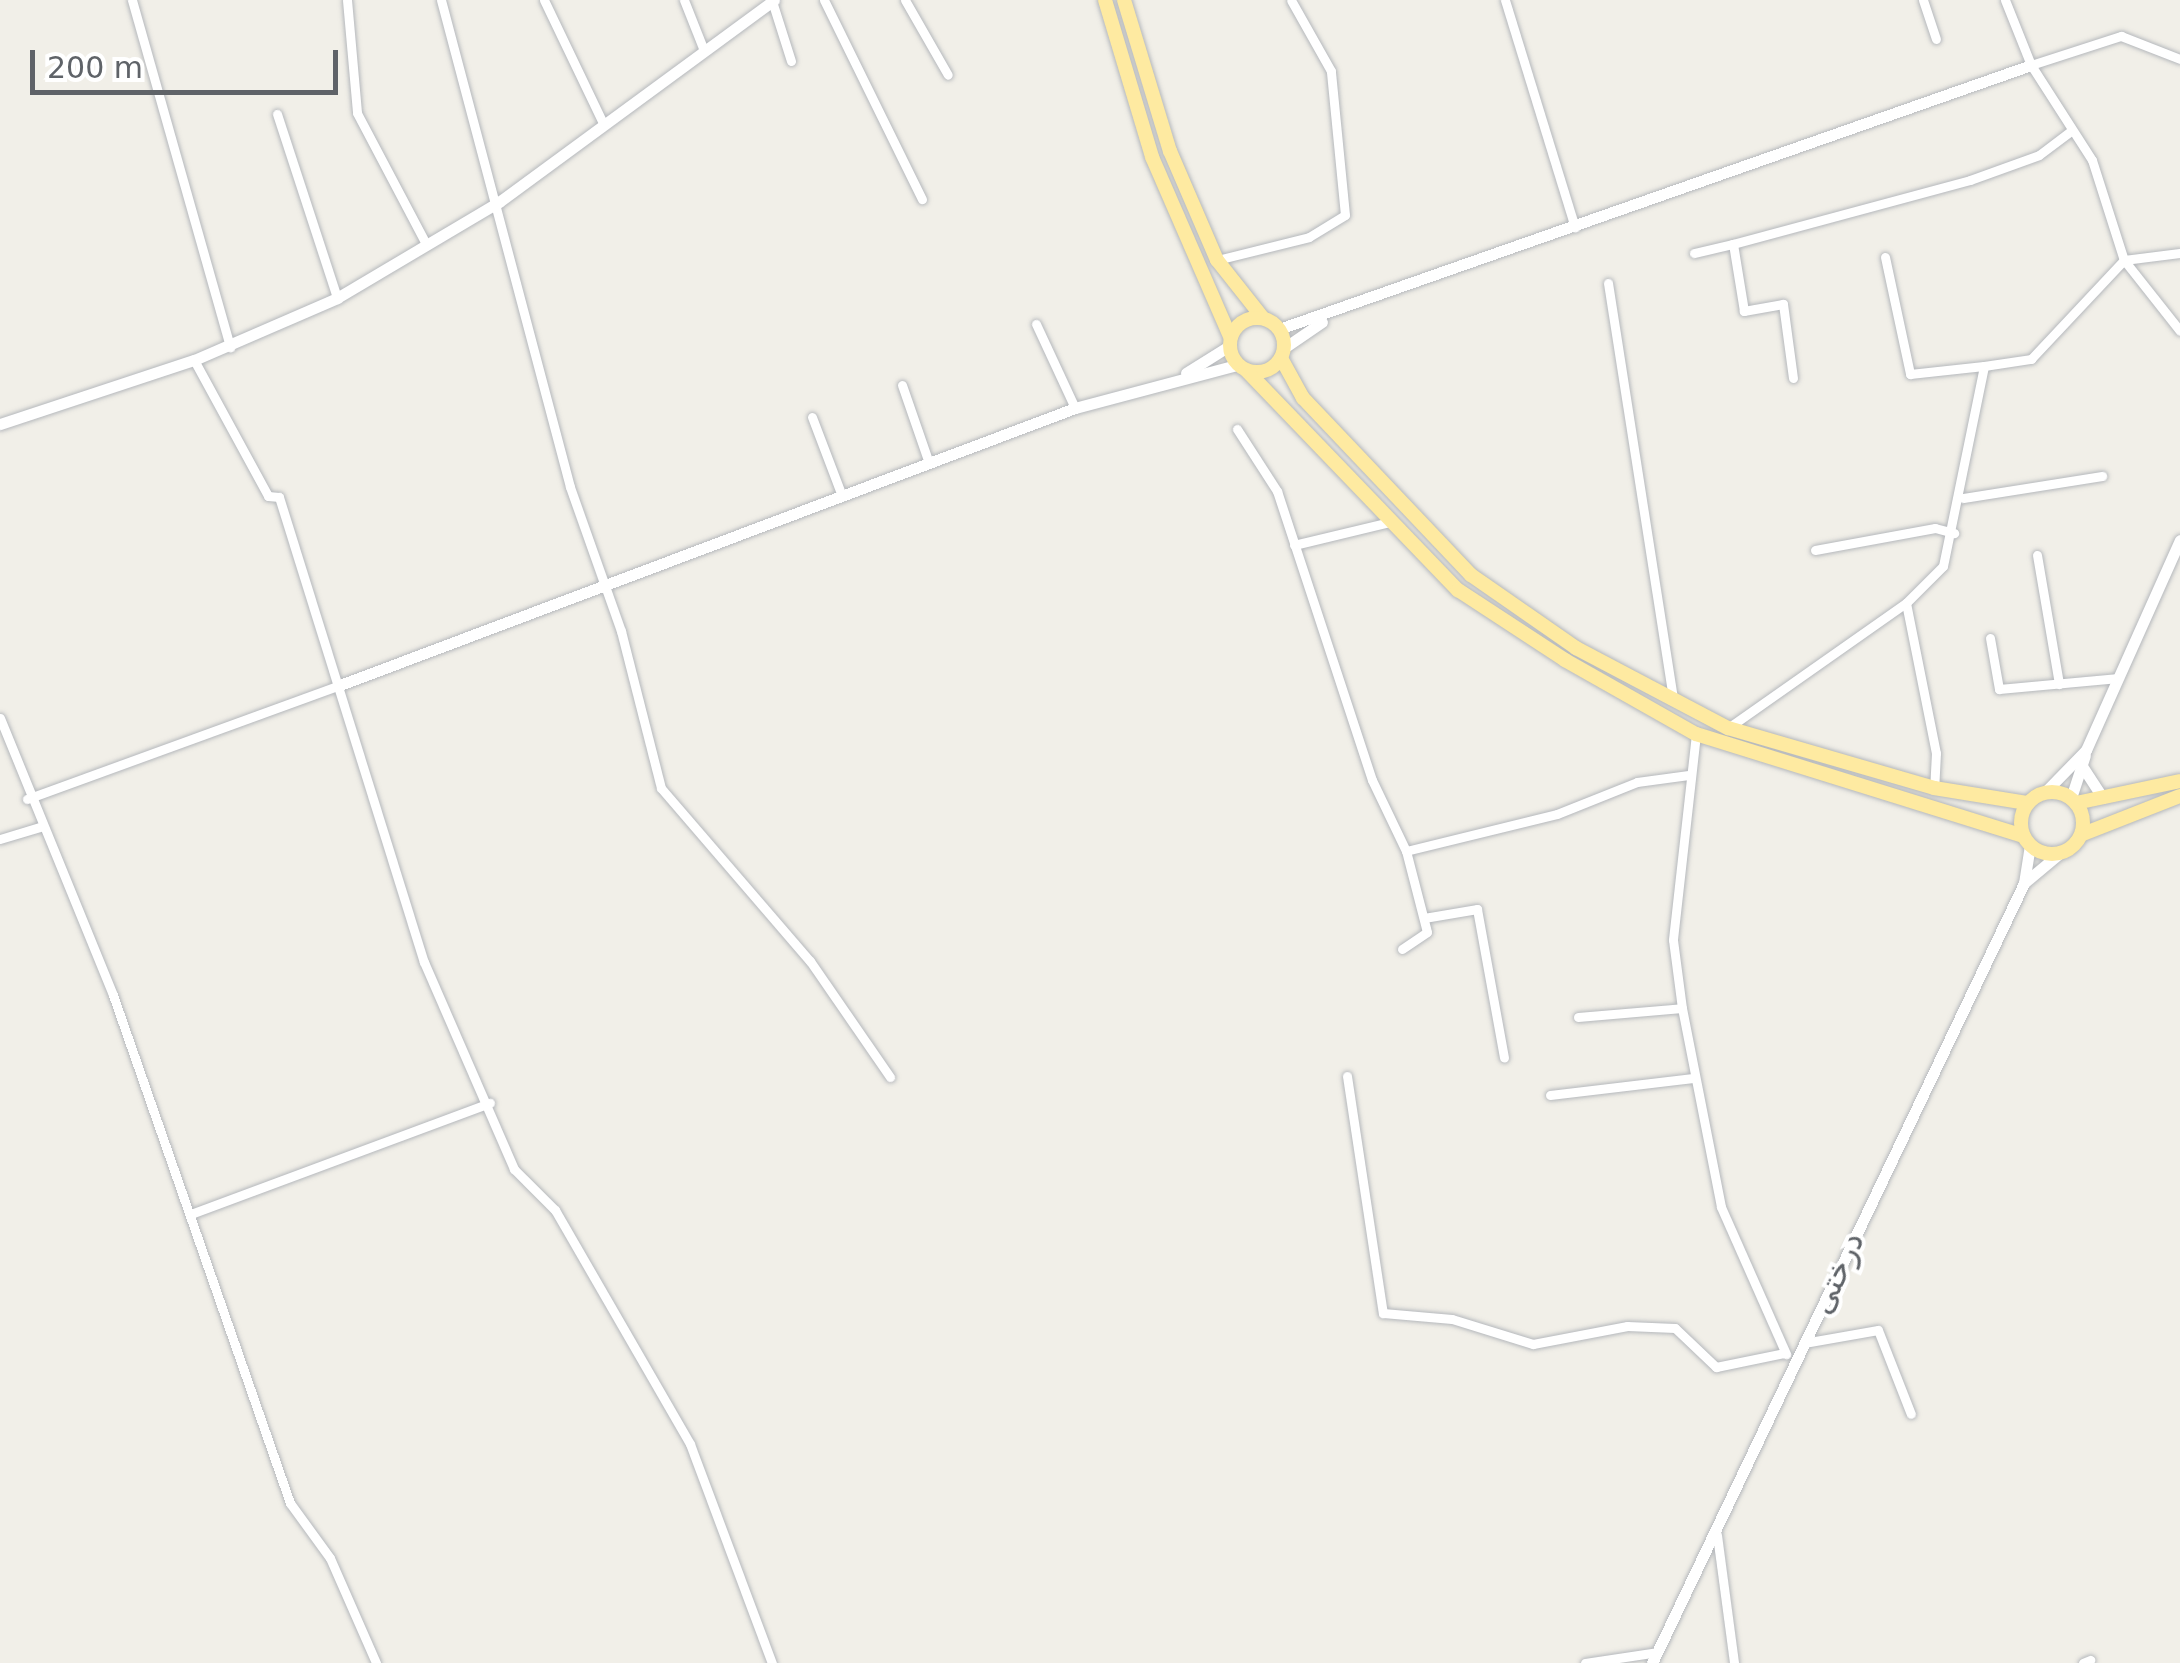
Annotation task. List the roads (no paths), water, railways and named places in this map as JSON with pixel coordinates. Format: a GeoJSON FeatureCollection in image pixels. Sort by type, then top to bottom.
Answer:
{"type":"FeatureCollection","features":[{"type":"Feature","properties":{"kind":"highway"},"geometry":{"type":"LineString","coordinates":[[1105,0],[1152,157],[1241,368],[1458,590],[1696,734],[2060,853],[2083,834],[2180,796]]}},
{"type":"Feature","properties":{"kind":"highway"},"geometry":{"type":"LineString","coordinates":[[1124,0],[1170,151],[1217,260],[1262,318],[1279,329],[1283,353],[1304,398],[1471,574],[1672,699],[1728,728],[1934,788],[2027,803],[2045,792],[2074,801],[2180,780]]}},
{"type":"Feature","properties":{"kind":"highway"},"geometry":{"type":"LineString","coordinates":[[1230,341],[1243,321],[1262,318]]}},
{"type":"Feature","properties":{"kind":"highway"},"geometry":{"type":"LineString","coordinates":[[1241,368],[1266,371],[1283,353]]}},
{"type":"Feature","properties":{"kind":"highway"},"geometry":{"type":"LineString","coordinates":[[2074,801],[2083,834]]}},
{"type":"Feature","properties":{"kind":"highway"},"geometry":{"type":"LineString","coordinates":[[2026,840],[2027,803]]}},
{"type":"Feature","properties":{"kind":"street"},"geometry":{"type":"LineString","coordinates":[[132,0],[230,347]]}},
{"type":"Feature","properties":{"kind":"street"},"geometry":{"type":"LineString","coordinates":[[347,0],[356,113],[425,242]]}},
{"type":"Feature","properties":{"kind":"street"},"geometry":{"type":"LineString","coordinates":[[441,0],[661,788],[810,961],[890,1077]]}},
{"type":"Feature","properties":{"kind":"street"},"geometry":{"type":"LineString","coordinates":[[544,0],[603,123]]}},
{"type":"Feature","properties":{"kind":"street"},"geometry":{"type":"LineString","coordinates":[[684,0],[703,48]]}},
{"type":"Feature","properties":{"kind":"street"},"geometry":{"type":"LineString","coordinates":[[0,424],[230,347],[337,298],[425,242],[499,202],[772,0],[791,61]]}},
{"type":"Feature","properties":{"kind":"street"},"geometry":{"type":"LineString","coordinates":[[824,0],[922,199]]}},
{"type":"Feature","properties":{"kind":"street"},"geometry":{"type":"LineString","coordinates":[[904,0],[948,75]]}},
{"type":"Feature","properties":{"kind":"street"},"geometry":{"type":"LineString","coordinates":[[1217,260],[1310,237],[1344,214],[1332,71],[1291,0]]}},
{"type":"Feature","properties":{"kind":"street"},"geometry":{"type":"LineString","coordinates":[[1504,0],[1574,227]]}},
{"type":"Feature","properties":{"kind":"street"},"geometry":{"type":"LineString","coordinates":[[1923,0],[1936,40]]}},
{"type":"Feature","properties":{"kind":"street"},"geometry":{"type":"LineString","coordinates":[[2004,0],[2031,64],[2069,132],[2092,160],[2124,260],[2180,331]]}},
{"type":"Feature","properties":{"kind":"street"},"geometry":{"type":"LineString","coordinates":[[1279,329],[1326,320],[1574,227],[2031,64],[2121,36],[2180,59]]}},
{"type":"Feature","properties":{"kind":"street"},"geometry":{"type":"LineString","coordinates":[[278,114],[337,298]]}},
{"type":"Feature","properties":{"kind":"street"},"geometry":{"type":"LineString","coordinates":[[1694,253],[1970,180],[2039,155],[2069,132]]}},
{"type":"Feature","properties":{"kind":"street"},"geometry":{"type":"LineString","coordinates":[[1733,244],[1744,310],[1783,304],[1793,378]]}},
{"type":"Feature","properties":{"kind":"street"},"geometry":{"type":"LineString","coordinates":[[1885,257],[1910,374],[2031,359],[2124,260],[2180,253]]}},
{"type":"Feature","properties":{"kind":"street"},"geometry":{"type":"LineString","coordinates":[[1608,282],[1672,699]]}},
{"type":"Feature","properties":{"kind":"street"},"geometry":{"type":"LineString","coordinates":[[1283,353],[1326,320]]}},
{"type":"Feature","properties":{"kind":"street"},"geometry":{"type":"LineString","coordinates":[[1036,324],[1075,408]]}},
{"type":"Feature","properties":{"kind":"street"},"geometry":{"type":"LineString","coordinates":[[1186,373],[1230,341]]}},
{"type":"Feature","properties":{"kind":"street"},"geometry":{"type":"LineString","coordinates":[[194,360],[268,496],[279,497],[424,962],[490,1103],[514,1169],[556,1210],[690,1444],[772,1663]]}},
{"type":"Feature","properties":{"kind":"street"},"geometry":{"type":"LineString","coordinates":[[1728,728],[1906,602],[1943,566],[1963,498],[1984,366]]}},
{"type":"Feature","properties":{"kind":"street"},"geometry":{"type":"LineString","coordinates":[[27,799],[604,587],[1075,408],[1186,373],[1241,368]]}},
{"type":"Feature","properties":{"kind":"street"},"geometry":{"type":"LineString","coordinates":[[902,385],[929,463]]}},
{"type":"Feature","properties":{"kind":"street"},"geometry":{"type":"LineString","coordinates":[[812,416],[842,496]]}},
{"type":"Feature","properties":{"kind":"street"},"geometry":{"type":"LineString","coordinates":[[1237,428],[1277,490],[1406,851],[1426,935],[1402,949]]}},
{"type":"Feature","properties":{"kind":"street"},"geometry":{"type":"LineString","coordinates":[[1963,498],[2102,476]]}},
{"type":"Feature","properties":{"kind":"street"},"geometry":{"type":"LineString","coordinates":[[1294,545],[1390,522]]}},
{"type":"Feature","properties":{"kind":"street"},"geometry":{"type":"LineString","coordinates":[[1814,550],[1935,528],[1954,533]]}},
{"type":"Feature","properties":{"kind":"street"},"geometry":{"type":"LineString","coordinates":[[2074,801],[2086,750],[2180,540]]}},
{"type":"Feature","properties":{"kind":"street"},"geometry":{"type":"LineString","coordinates":[[2037,555],[2058,684]]}},
{"type":"Feature","properties":{"kind":"street"},"geometry":{"type":"LineString","coordinates":[[1906,602],[1936,752],[1934,788]]}},
{"type":"Feature","properties":{"kind":"street"},"geometry":{"type":"LineString","coordinates":[[1990,638],[1999,689],[2118,678]]}},
{"type":"Feature","properties":{"kind":"street"},"geometry":{"type":"LineString","coordinates":[[0,718],[27,799],[114,995],[290,1503],[330,1558],[376,1663]]}},
{"type":"Feature","properties":{"kind":"street"},"geometry":{"type":"LineString","coordinates":[[1696,734],[1673,940],[1682,1008],[1721,1208],[1784,1353],[1795,1362]]}},
{"type":"Feature","properties":{"kind":"street"},"geometry":{"type":"LineString","coordinates":[[2045,792],[2086,750]]}},
{"type":"Feature","properties":{"kind":"street"},"geometry":{"type":"LineString","coordinates":[[2082,766],[2103,798]]}},
{"type":"Feature","properties":{"kind":"street"},"geometry":{"type":"LineString","coordinates":[[1406,851],[1557,814],[1637,782],[1689,776]]}},
{"type":"Feature","properties":{"kind":"street"},"geometry":{"type":"LineString","coordinates":[[0,839],[40,827]]}},
{"type":"Feature","properties":{"kind":"street"},"geometry":{"type":"LineString","coordinates":[[2024,883],[2026,840]]}},
{"type":"Feature","properties":{"kind":"street"},"geometry":{"type":"LineString","coordinates":[[2024,883],[2060,853]]}},
{"type":"Feature","properties":{"kind":"street","name":"درختی"},"geometry":{"type":"LineString","coordinates":[[1655,1658],[1717,1535],[1795,1362],[2024,883]]}},
{"type":"Feature","properties":{"kind":"street"},"geometry":{"type":"LineString","coordinates":[[1424,918],[1477,909],[1504,1058]]}},
{"type":"Feature","properties":{"kind":"street"},"geometry":{"type":"LineString","coordinates":[[1578,1018],[1682,1008]]}},
{"type":"Feature","properties":{"kind":"street"},"geometry":{"type":"LineString","coordinates":[[1347,1076],[1383,1313],[1452,1318],[1533,1344],[1627,1326],[1675,1328],[1716,1367],[1784,1353]]}},
{"type":"Feature","properties":{"kind":"street"},"geometry":{"type":"LineString","coordinates":[[1550,1095],[1694,1078]]}},
{"type":"Feature","properties":{"kind":"street"},"geometry":{"type":"LineString","coordinates":[[191,1214],[490,1103]]}},
{"type":"Feature","properties":{"kind":"street"},"geometry":{"type":"LineString","coordinates":[[1804,1343],[1816,1348],[1878,1330],[1911,1414]]}},
{"type":"Feature","properties":{"kind":"street"},"geometry":{"type":"LineString","coordinates":[[1717,1535],[1734,1663]]}},
{"type":"Feature","properties":{"kind":"street"},"geometry":{"type":"LineString","coordinates":[[1585,1663],[1655,1658]]}}]}
